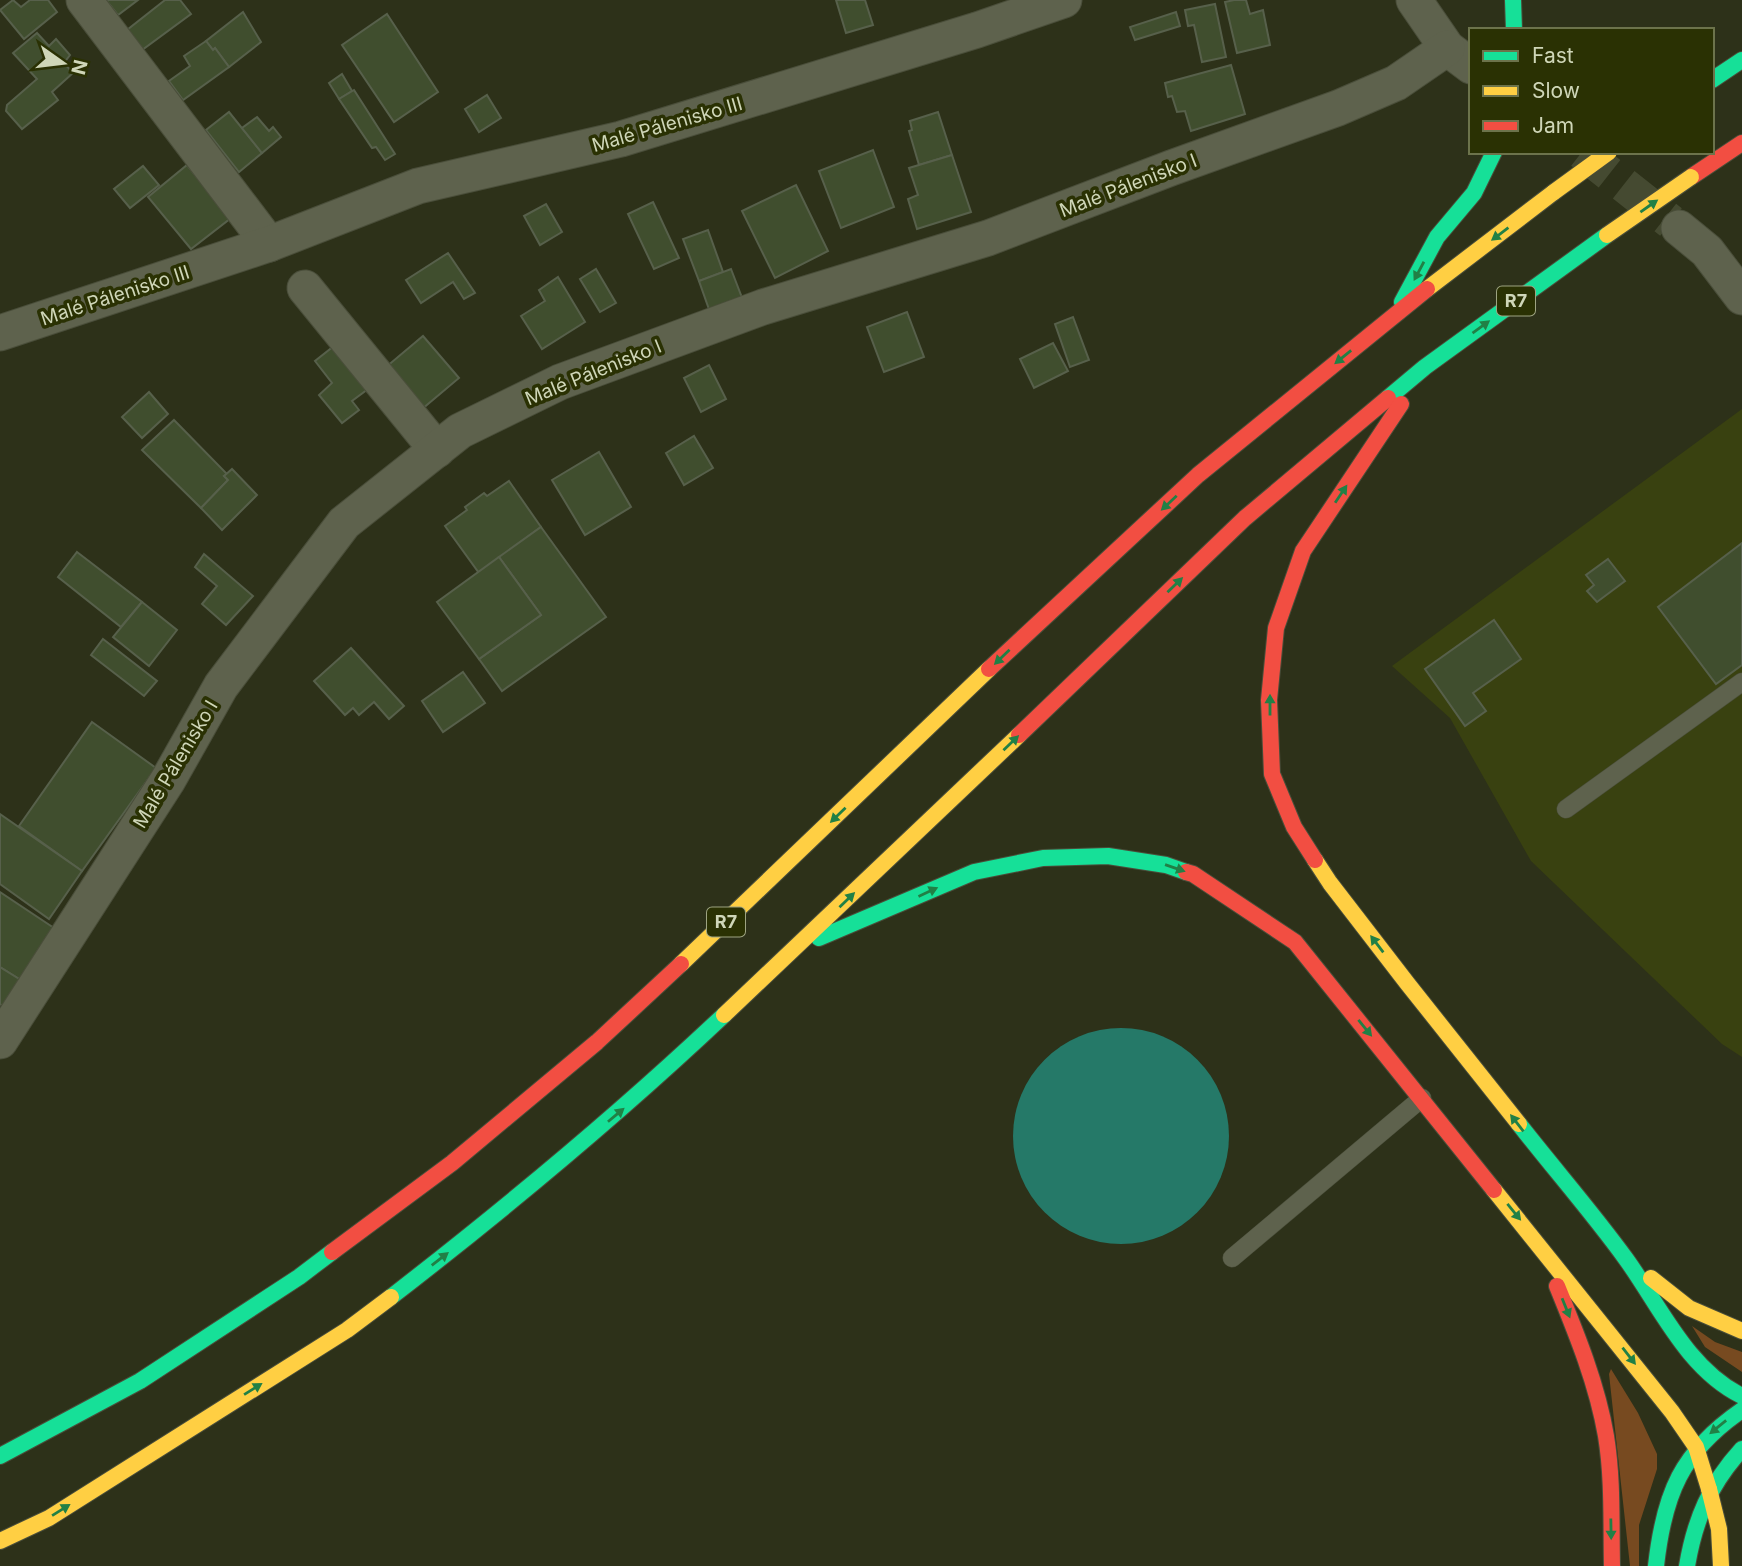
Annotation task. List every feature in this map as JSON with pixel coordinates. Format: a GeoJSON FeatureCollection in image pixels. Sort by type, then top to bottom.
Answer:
{"type":"FeatureCollection","features":[{"type":"Feature","properties":{"kind":"main road"},"geometry":{"type":"LineString","coordinates":[[1513,0],[1514,28]]}},
{"type":"Feature","properties":{"kind":"main road"},"geometry":{"type":"LineString","coordinates":[[1714,79],[1742,60]]}},
{"type":"Feature","properties":{"kind":"main road","name":"R7"},"geometry":{"type":"LineString","coordinates":[[0,1541],[49,1518],[347,1330],[489,1221],[638,1097],[1245,518],[1425,367],[1607,235],[1742,142]]}},
{"type":"Feature","properties":{"kind":"main road"},"geometry":{"type":"LineString","coordinates":[[1396,313],[1437,237],[1474,193],[1493,154]]}},
{"type":"Feature","properties":{"kind":"main road","name":"R7"},"geometry":{"type":"LineString","coordinates":[[0,1456],[140,1381],[299,1277],[452,1163],[597,1042],[757,893],[1017,642],[1198,475],[1396,313],[1606,154]]}},
{"type":"Feature","properties":{"kind":"main road"},"geometry":{"type":"LineString","coordinates":[[1425,367],[1303,551],[1276,628],[1269,700],[1272,774],[1294,827],[1330,883],[1625,1258],[1683,1345],[1709,1373],[1742,1396]]}},
{"type":"Feature","properties":{"kind":"main road"},"geometry":{"type":"LineString","coordinates":[[797,947],[974,872],[1043,858],[1108,856],[1166,864],[1192,874],[1295,942],[1651,1384],[1696,1447],[1719,1529],[1721,1566]]}},
{"type":"Feature","properties":{"kind":"main road"},"geometry":{"type":"LineString","coordinates":[[1540,1245],[1589,1366],[1604,1421],[1610,1470],[1612,1566]]}},
{"type":"Feature","properties":{"kind":"main road"},"geometry":{"type":"LineString","coordinates":[[1625,1258],[1689,1308],[1742,1331]]}},
{"type":"Feature","properties":{"kind":"main road"},"geometry":{"type":"LineString","coordinates":[[1656,1566],[1666,1504],[1677,1477],[1696,1447],[1742,1410]]}},
{"type":"Feature","properties":{"kind":"main road"},"geometry":{"type":"LineString","coordinates":[[1687,1566],[1692,1533],[1709,1489],[1742,1449]]}},
{"type":"Feature","properties":{"kind":"street"},"geometry":{"type":"LineString","coordinates":[[83,0],[269,244]]}},
{"type":"Feature","properties":{"kind":"street","name":"Malé Pálenisko III"},"geometry":{"type":"LineString","coordinates":[[0,333],[269,244],[418,186],[621,139],[977,30],[1064,0]]}},
{"type":"Feature","properties":{"kind":"street"},"geometry":{"type":"LineString","coordinates":[[1414,0],[1459,57]]}},
{"type":"Feature","properties":{"kind":"street","name":"Malé Pálenisko I"},"geometry":{"type":"LineString","coordinates":[[0,1041],[168,780],[221,686],[344,523],[460,431],[560,382],[762,307],[988,238],[1171,167],[1338,108],[1459,57]]}},
{"type":"Feature","properties":{"kind":"street"},"geometry":{"type":"LineString","coordinates":[[1679,228],[1707,251],[1742,297]]}},
{"type":"Feature","properties":{"kind":"street"},"geometry":{"type":"LineString","coordinates":[[305,288],[437,450]]}},
{"type":"Feature","properties":{"kind":"lane"},"geometry":{"type":"LineString","coordinates":[[1566,809],[1742,682]]}},
{"type":"Feature","properties":{"kind":"lane"},"geometry":{"type":"LineString","coordinates":[[1232,1258],[1422,1098]]}},
{"type":"Feature","properties":{"kind":"shaded area"},"geometry":{"type":"Polygon","coordinates":[[[1742,409],[1742,1057],[1722,1044],[1531,861],[1450,718],[1392,666],[1742,409]]]}},
{"type":"Feature","properties":{"kind":"shaded area"},"geometry":{"type":"Polygon","coordinates":[[[1692,1326],[1715,1342],[1742,1352],[1742,1372],[1705,1347],[1692,1326]]]}},
{"type":"Feature","properties":{"kind":"shaded area"},"geometry":{"type":"Polygon","coordinates":[[[1611,1369],[1638,1413],[1657,1454],[1657,1469],[1639,1525],[1639,1566],[1630,1566],[1609,1374],[1611,1369]]]}},
{"type":"Feature","properties":{"kind":"water"},"geometry":{"type":"Polygon","coordinates":[[[1121,1028],[1162,1037],[1197,1060],[1220,1095],[1229,1136],[1220,1177],[1197,1212],[1162,1235],[1121,1244],[1080,1235],[1045,1212],[1022,1177],[1013,1136],[1022,1095],[1045,1060],[1080,1037],[1121,1028]]]}},
{"type":"Feature","properties":{"kind":"building"},"geometry":{"type":"Polygon","coordinates":[[[13,0],[21,7],[30,0],[48,0],[57,12],[24,39],[0,10],[13,0]]]}},
{"type":"Feature","properties":{"kind":"building"},"geometry":{"type":"Polygon","coordinates":[[[106,0],[138,0],[118,15],[106,0]]]}},
{"type":"Feature","properties":{"kind":"building"},"geometry":{"type":"Polygon","coordinates":[[[165,0],[180,0],[191,14],[142,50],[127,30],[165,0]]]}},
{"type":"Feature","properties":{"kind":"building"},"geometry":{"type":"Polygon","coordinates":[[[836,0],[865,0],[873,25],[846,33],[836,0]]]}},
{"type":"Feature","properties":{"kind":"building"},"geometry":{"type":"Polygon","coordinates":[[[1246,0],[1250,14],[1263,10],[1270,45],[1237,53],[1225,2],[1246,0]]]}},
{"type":"Feature","properties":{"kind":"building"},"geometry":{"type":"Polygon","coordinates":[[[1215,4],[1226,57],[1202,62],[1194,25],[1188,26],[1185,10],[1215,4]]]}},
{"type":"Feature","properties":{"kind":"building"},"geometry":{"type":"Polygon","coordinates":[[[243,12],[261,42],[229,67],[215,48],[213,50],[206,41],[243,12]]]}},
{"type":"Feature","properties":{"kind":"building"},"geometry":{"type":"Polygon","coordinates":[[[1176,12],[1180,26],[1135,40],[1130,27],[1176,12]]]}},
{"type":"Feature","properties":{"kind":"building"},"geometry":{"type":"Polygon","coordinates":[[[387,14],[438,92],[394,122],[342,45],[387,14]]]}},
{"type":"Feature","properties":{"kind":"building"},"geometry":{"type":"Polygon","coordinates":[[[37,33],[49,46],[56,39],[70,55],[64,63],[73,73],[52,92],[58,100],[22,129],[6,111],[7,105],[37,79],[13,53],[37,33]]]}},
{"type":"Feature","properties":{"kind":"building"},"geometry":{"type":"Polygon","coordinates":[[[206,41],[213,50],[215,48],[229,67],[183,100],[169,81],[190,66],[184,56],[206,41]]]}},
{"type":"Feature","properties":{"kind":"building"},"geometry":{"type":"Polygon","coordinates":[[[1231,65],[1245,114],[1191,131],[1185,111],[1177,112],[1172,96],[1168,97],[1165,83],[1231,65]]]}},
{"type":"Feature","properties":{"kind":"building"},"geometry":{"type":"Polygon","coordinates":[[[342,74],[352,91],[339,99],[329,83],[342,74]]]}},
{"type":"Feature","properties":{"kind":"building"},"geometry":{"type":"Polygon","coordinates":[[[354,90],[395,154],[385,160],[376,147],[372,148],[339,99],[354,90]]]}},
{"type":"Feature","properties":{"kind":"building"},"geometry":{"type":"Polygon","coordinates":[[[487,95],[501,118],[479,132],[465,109],[487,95]]]}},
{"type":"Feature","properties":{"kind":"building"},"geometry":{"type":"Polygon","coordinates":[[[229,112],[262,153],[239,172],[206,130],[229,112]]]}},
{"type":"Feature","properties":{"kind":"building"},"geometry":{"type":"Polygon","coordinates":[[[938,112],[952,155],[919,165],[909,131],[912,130],[910,121],[938,112]]]}},
{"type":"Feature","properties":{"kind":"building"},"geometry":{"type":"Polygon","coordinates":[[[257,117],[269,131],[273,127],[281,137],[262,153],[242,128],[257,117]]]}},
{"type":"Feature","properties":{"kind":"building"},"geometry":{"type":"Polygon","coordinates":[[[873,150],[894,207],[841,228],[819,171],[873,150]]]}},
{"type":"Feature","properties":{"kind":"building"},"geometry":{"type":"Polygon","coordinates":[[[952,155],[971,212],[917,229],[908,199],[918,195],[909,168],[952,155]]]}},
{"type":"Feature","properties":{"kind":"building"},"geometry":{"type":"Polygon","coordinates":[[[187,165],[231,218],[191,249],[148,197],[187,165]]]}},
{"type":"Feature","properties":{"kind":"building"},"geometry":{"type":"Polygon","coordinates":[[[143,166],[159,185],[130,208],[114,189],[143,166]]]}},
{"type":"Feature","properties":{"kind":"building"},"geometry":{"type":"Polygon","coordinates":[[[796,185],[828,251],[775,278],[742,211],[796,185]]]}},
{"type":"Feature","properties":{"kind":"building"},"geometry":{"type":"Polygon","coordinates":[[[653,202],[679,258],[654,269],[628,214],[653,202]]]}},
{"type":"Feature","properties":{"kind":"building"},"geometry":{"type":"Polygon","coordinates":[[[546,204],[562,232],[540,245],[524,216],[546,204]]]}},
{"type":"Feature","properties":{"kind":"building"},"geometry":{"type":"Polygon","coordinates":[[[708,230],[723,272],[699,281],[683,239],[708,230]]]}},
{"type":"Feature","properties":{"kind":"building"},"geometry":{"type":"Polygon","coordinates":[[[448,253],[475,293],[464,299],[453,282],[421,303],[406,280],[448,253]]]}},
{"type":"Feature","properties":{"kind":"building"},"geometry":{"type":"Polygon","coordinates":[[[596,269],[616,303],[600,312],[580,279],[596,269]]]}},
{"type":"Feature","properties":{"kind":"building"},"geometry":{"type":"Polygon","coordinates":[[[731,269],[744,303],[711,315],[699,281],[731,269]]]}},
{"type":"Feature","properties":{"kind":"building"},"geometry":{"type":"Polygon","coordinates":[[[558,277],[585,322],[542,349],[521,316],[545,301],[539,290],[558,277]]]}},
{"type":"Feature","properties":{"kind":"building"},"geometry":{"type":"Polygon","coordinates":[[[907,312],[924,357],[884,372],[867,327],[907,312]]]}},
{"type":"Feature","properties":{"kind":"building"},"geometry":{"type":"Polygon","coordinates":[[[1073,317],[1089,360],[1070,367],[1055,324],[1073,317]]]}},
{"type":"Feature","properties":{"kind":"building"},"geometry":{"type":"Polygon","coordinates":[[[423,336],[459,378],[422,409],[386,367],[423,336]]]}},
{"type":"Feature","properties":{"kind":"building"},"geometry":{"type":"Polygon","coordinates":[[[1053,343],[1068,371],[1034,388],[1020,359],[1053,343]]]}},
{"type":"Feature","properties":{"kind":"building"},"geometry":{"type":"Polygon","coordinates":[[[334,346],[368,389],[352,401],[359,410],[342,423],[319,395],[332,383],[315,361],[334,346]]]}},
{"type":"Feature","properties":{"kind":"building"},"geometry":{"type":"Polygon","coordinates":[[[709,365],[726,399],[701,412],[684,378],[709,365]]]}},
{"type":"Feature","properties":{"kind":"building"},"geometry":{"type":"Polygon","coordinates":[[[149,392],[168,414],[142,438],[122,417],[149,392]]]}},
{"type":"Feature","properties":{"kind":"building"},"geometry":{"type":"Polygon","coordinates":[[[174,420],[227,474],[224,476],[228,480],[201,508],[142,450],[174,420]]]}},
{"type":"Feature","properties":{"kind":"building"},"geometry":{"type":"Polygon","coordinates":[[[694,436],[713,468],[684,485],[666,453],[694,436]]]}},
{"type":"Feature","properties":{"kind":"building"},"geometry":{"type":"Polygon","coordinates":[[[599,452],[631,507],[585,535],[552,480],[599,452]]]}},
{"type":"Feature","properties":{"kind":"building"},"geometry":{"type":"Polygon","coordinates":[[[232,469],[257,495],[222,530],[201,508],[228,480],[224,476],[232,469]]]}},
{"type":"Feature","properties":{"kind":"building"},"geometry":{"type":"Polygon","coordinates":[[[509,481],[541,527],[479,573],[445,526],[484,493],[487,496],[509,481]]]}},
{"type":"Feature","properties":{"kind":"building"},"geometry":{"type":"Polygon","coordinates":[[[541,527],[606,617],[502,691],[479,659],[541,615],[499,557],[541,527]]]}},
{"type":"Feature","properties":{"kind":"building"},"geometry":{"type":"Polygon","coordinates":[[[1742,543],[1742,665],[1716,684],[1658,607],[1742,543]]]}},
{"type":"Feature","properties":{"kind":"building"},"geometry":{"type":"Polygon","coordinates":[[[77,552],[142,602],[121,627],[58,577],[77,552]]]}},
{"type":"Feature","properties":{"kind":"building"},"geometry":{"type":"Polygon","coordinates":[[[204,554],[253,596],[226,625],[202,604],[217,586],[195,567],[204,554]]]}},
{"type":"Feature","properties":{"kind":"building"},"geometry":{"type":"Polygon","coordinates":[[[499,557],[541,615],[479,659],[437,602],[499,557]]]}},
{"type":"Feature","properties":{"kind":"building"},"geometry":{"type":"Polygon","coordinates":[[[1608,559],[1625,581],[1597,602],[1587,591],[1594,585],[1586,575],[1608,559]]]}},
{"type":"Feature","properties":{"kind":"building"},"geometry":{"type":"Polygon","coordinates":[[[142,602],[177,630],[149,666],[113,637],[142,602]]]}},
{"type":"Feature","properties":{"kind":"building"},"geometry":{"type":"Polygon","coordinates":[[[1494,620],[1521,659],[1473,693],[1486,711],[1465,726],[1425,669],[1494,620]]]}},
{"type":"Feature","properties":{"kind":"building"},"geometry":{"type":"Polygon","coordinates":[[[103,639],[157,681],[144,696],[91,655],[103,639]]]}},
{"type":"Feature","properties":{"kind":"building"},"geometry":{"type":"Polygon","coordinates":[[[351,648],[404,706],[389,719],[374,702],[359,715],[353,708],[345,715],[314,681],[351,648]]]}},
{"type":"Feature","properties":{"kind":"building"},"geometry":{"type":"Polygon","coordinates":[[[463,672],[485,703],[443,732],[422,701],[463,672]]]}},
{"type":"Feature","properties":{"kind":"building"},"geometry":{"type":"Polygon","coordinates":[[[92,722],[156,768],[82,871],[19,826],[92,722]]]}},
{"type":"Feature","properties":{"kind":"building"},"geometry":{"type":"Polygon","coordinates":[[[0,814],[82,871],[49,919],[0,884],[0,814]]]}},
{"type":"Feature","properties":{"kind":"building"},"geometry":{"type":"Polygon","coordinates":[[[0,892],[57,930],[24,982],[0,967],[0,892]]]}},
{"type":"Feature","properties":{"kind":"building"},"geometry":{"type":"Polygon","coordinates":[[[0,967],[24,982],[6,1009],[0,1004],[0,967]]]}},
{"type":"Feature","properties":{"kind":"tunnel"},"geometry":{"type":"LineString","coordinates":[[1585,154],[1671,222]]}},
{"type":"Feature","properties":{"kind":"traffic: fast"},"geometry":{"type":"LineString","coordinates":[[1513,0],[1514,28]]}},
{"type":"Feature","properties":{"kind":"traffic: fast"},"geometry":{"type":"LineString","coordinates":[[1714,79],[1742,60]]}},
{"type":"Feature","properties":{"kind":"traffic: fast"},"geometry":{"type":"LineString","coordinates":[[1402,302],[1437,237],[1474,193],[1493,154]]}},
{"type":"Feature","properties":{"kind":"traffic: fast"},"geometry":{"type":"LineString","coordinates":[[1388,398],[1425,367],[1607,235]]}},
{"type":"Feature","properties":{"kind":"traffic: fast"},"geometry":{"type":"LineString","coordinates":[[819,938],[974,872],[1043,858],[1108,856],[1166,865],[1186,872]]}},
{"type":"Feature","properties":{"kind":"traffic: fast"},"geometry":{"type":"LineString","coordinates":[[391,1297],[561,1160],[724,1015]]}},
{"type":"Feature","properties":{"kind":"traffic: fast"},"geometry":{"type":"LineString","coordinates":[[1519,1124],[1613,1242],[1690,1353],[1705,1370],[1742,1396]]}},
{"type":"Feature","properties":{"kind":"traffic: fast"},"geometry":{"type":"LineString","coordinates":[[0,1456],[140,1381],[299,1277],[332,1252]]}},
{"type":"Feature","properties":{"kind":"traffic: fast"},"geometry":{"type":"LineString","coordinates":[[1656,1566],[1664,1517],[1679,1477],[1704,1442],[1742,1410]]}},
{"type":"Feature","properties":{"kind":"traffic: fast"},"geometry":{"type":"LineString","coordinates":[[1687,1566],[1694,1533],[1706,1503],[1721,1475],[1742,1449]]}},
{"type":"Feature","properties":{"kind":"traffic: slow"},"geometry":{"type":"LineString","coordinates":[[1554,192],[1606,154]]}},
{"type":"Feature","properties":{"kind":"traffic: slow"},"geometry":{"type":"LineString","coordinates":[[1607,235],[1691,177]]}},
{"type":"Feature","properties":{"kind":"traffic: slow"},"geometry":{"type":"LineString","coordinates":[[1427,289],[1554,192]]}},
{"type":"Feature","properties":{"kind":"traffic: slow"},"geometry":{"type":"LineString","coordinates":[[681,964],[989,669]]}},
{"type":"Feature","properties":{"kind":"traffic: slow"},"geometry":{"type":"LineString","coordinates":[[724,1015],[1019,735]]}},
{"type":"Feature","properties":{"kind":"traffic: slow"},"geometry":{"type":"LineString","coordinates":[[1315,860],[1407,983],[1519,1124]]}},
{"type":"Feature","properties":{"kind":"traffic: slow"},"geometry":{"type":"LineString","coordinates":[[1494,1190],[1672,1412],[1696,1447],[1709,1489]]}},
{"type":"Feature","properties":{"kind":"traffic: slow"},"geometry":{"type":"LineString","coordinates":[[1651,1278],[1689,1308],[1742,1331]]}},
{"type":"Feature","properties":{"kind":"traffic: slow"},"geometry":{"type":"LineString","coordinates":[[0,1541],[49,1518],[347,1330],[391,1297]]}},
{"type":"Feature","properties":{"kind":"traffic: slow"},"geometry":{"type":"LineString","coordinates":[[1709,1489],[1719,1529],[1721,1566]]}},
{"type":"Feature","properties":{"kind":"traffic: jam"},"geometry":{"type":"LineString","coordinates":[[1691,177],[1742,143]]}},
{"type":"Feature","properties":{"kind":"traffic: jam"},"geometry":{"type":"LineString","coordinates":[[989,669],[1198,475],[1427,289]]}},
{"type":"Feature","properties":{"kind":"traffic: jam"},"geometry":{"type":"LineString","coordinates":[[1019,735],[1245,518],[1388,398]]}},
{"type":"Feature","properties":{"kind":"traffic: jam"},"geometry":{"type":"LineString","coordinates":[[1315,860],[1294,827],[1272,774],[1269,700],[1276,628],[1303,551],[1401,404]]}},
{"type":"Feature","properties":{"kind":"traffic: jam"},"geometry":{"type":"LineString","coordinates":[[1186,872],[1295,942],[1494,1190]]}},
{"type":"Feature","properties":{"kind":"traffic: jam"},"geometry":{"type":"LineString","coordinates":[[332,1252],[452,1163],[597,1042],[681,964]]}},
{"type":"Feature","properties":{"kind":"traffic: jam"},"geometry":{"type":"LineString","coordinates":[[1557,1286],[1592,1379],[1606,1436],[1611,1485],[1612,1566]]}}]}
